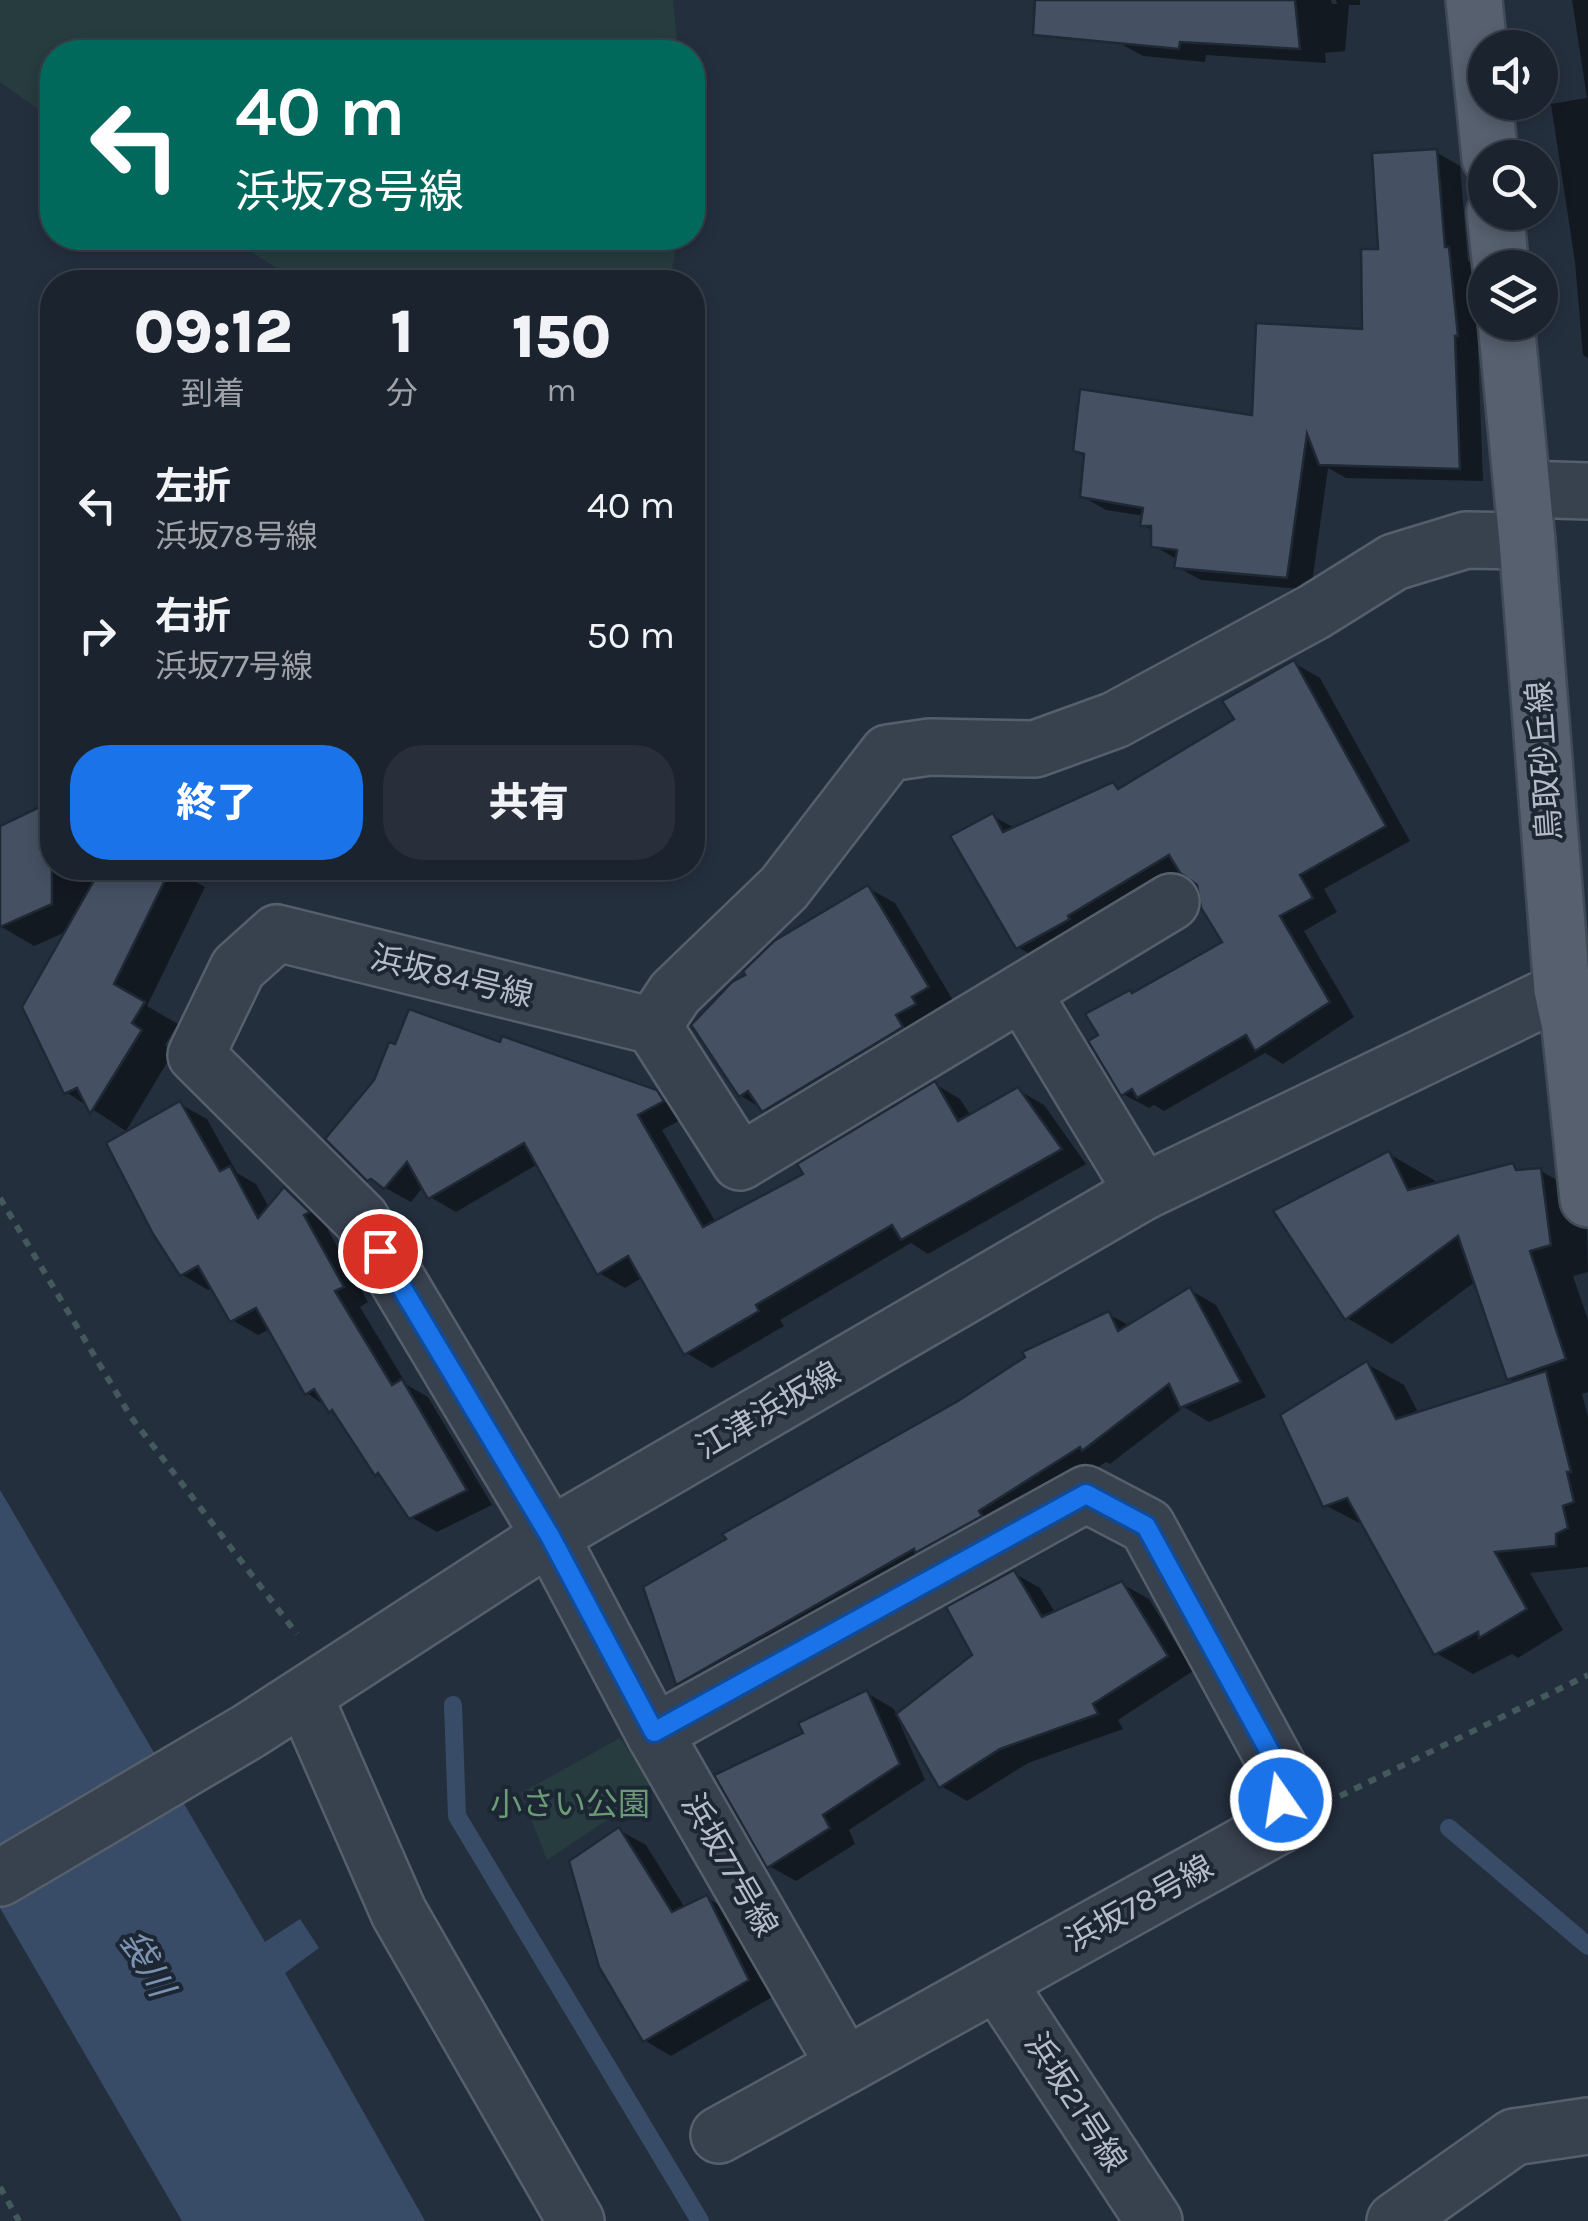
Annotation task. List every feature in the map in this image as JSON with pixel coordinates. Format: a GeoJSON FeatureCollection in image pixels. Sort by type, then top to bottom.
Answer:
{"type":"FeatureCollection","features":[{"type":"Feature","properties":{"kind":"main road"},"geometry":{"type":"LineString","coordinates":[[1474,0],[1488,140]]}},
{"type":"Feature","properties":{"kind":"main road","name":"鳥取砂丘線"},"geometry":{"type":"LineString","coordinates":[[1508,340],[1575,988],[1570,1028],[1588,1199]]}},
{"type":"Feature","properties":{"kind":"street"},"geometry":{"type":"LineString","coordinates":[[1171,902],[740,1162],[653,1026],[675,993],[784,888],[888,754],[930,747],[1035,748],[1115,720],[1314,612],[1394,562],[1466,540],[1588,491]]}},
{"type":"Feature","properties":{"kind":"street","name":"浜坂84号線"},"geometry":{"type":"LineString","coordinates":[[550,1536],[361,1219],[196,1055],[238,968],[277,932],[653,1026]]}},
{"type":"Feature","properties":{"kind":"street","name":"江津浜坂線"},"geometry":{"type":"LineString","coordinates":[[0,1878],[249,1731],[550,1536],[1143,1192],[1575,988]]}},
{"type":"Feature","properties":{"kind":"street"},"geometry":{"type":"LineString","coordinates":[[1022,992],[1143,1192]]}},
{"type":"Feature","properties":{"kind":"street"},"geometry":{"type":"LineString","coordinates":[[654,1732],[1086,1494],[1146,1526],[1282,1774],[1280,1826]]}},
{"type":"Feature","properties":{"kind":"street","name":"浜坂77号線"},"geometry":{"type":"LineString","coordinates":[[550,1536],[654,1732],[845,2066]]}},
{"type":"Feature","properties":{"kind":"street"},"geometry":{"type":"LineString","coordinates":[[317,1687],[399,1913],[576,2221]]}},
{"type":"Feature","properties":{"kind":"street","name":"浜坂78号線"},"geometry":{"type":"LineString","coordinates":[[845,2066],[1280,1826]]}},
{"type":"Feature","properties":{"kind":"street","name":"浜坂21号線"},"geometry":{"type":"LineString","coordinates":[[997,1982],[1154,2221]]}},
{"type":"Feature","properties":{"kind":"street"},"geometry":{"type":"LineString","coordinates":[[719,2135],[845,2066]]}},
{"type":"Feature","properties":{"kind":"street"},"geometry":{"type":"LineString","coordinates":[[1395,2221],[1514,2138],[1588,2126]]}},
{"type":"Feature","properties":{"kind":"path"},"geometry":{"type":"LineString","coordinates":[[0,1198],[131,1417],[317,1687]]}},
{"type":"Feature","properties":{"kind":"path"},"geometry":{"type":"LineString","coordinates":[[1280,1826],[1588,1675]]}},
{"type":"Feature","properties":{"kind":"path"},"geometry":{"type":"LineString","coordinates":[[0,2187],[19,2221]]}},
{"type":"Feature","properties":{"kind":"green space"},"geometry":{"type":"Polygon","coordinates":[[[0,0],[673,0],[677,40],[40,40],[40,110],[0,82],[0,0]]]}},
{"type":"Feature","properties":{"kind":"green space"},"geometry":{"type":"Polygon","coordinates":[[[248,250],[675,250],[672,270],[280,270],[248,250]]]}},
{"type":"Feature","properties":{"kind":"green space","name":"小さい公園"},"geometry":{"type":"Polygon","coordinates":[[[620,1738],[655,1788],[547,1860],[521,1793],[620,1738]]]}},
{"type":"Feature","properties":{"kind":"water","name":"袋川"},"geometry":{"type":"Polygon","coordinates":[[[0,1490],[265,1942],[300,1919],[319,1948],[285,1973],[425,2221],[182,2221],[0,1908],[0,1490]]]}},
{"type":"Feature","properties":{"kind":"building"},"geometry":{"type":"Polygon","coordinates":[[[1035,0],[1295,0],[1300,49],[1180,42],[1179,49],[1033,35],[1035,0]]]}},
{"type":"Feature","properties":{"kind":"building"},"geometry":{"type":"Polygon","coordinates":[[[1437,149],[1458,336],[1460,469],[1319,465],[1307,434],[1287,578],[1174,568],[1177,550],[1151,547],[1151,526],[1140,526],[1143,508],[1080,497],[1084,454],[1073,451],[1080,389],[1252,415],[1256,323],[1362,329],[1361,249],[1378,249],[1372,153],[1437,149]]]}},
{"type":"Feature","properties":{"kind":"building"},"geometry":{"type":"Polygon","coordinates":[[[1294,660],[1386,826],[1300,875],[1313,898],[1280,916],[1330,1002],[1255,1051],[1246,1035],[1137,1098],[1132,1089],[1121,1096],[1088,1041],[1098,1035],[1085,1014],[1130,990],[1132,993],[1222,942],[1201,908],[1197,885],[1180,873],[1169,855],[1016,949],[950,836],[993,813],[1003,832],[1113,782],[1118,789],[1234,719],[1222,701],[1294,660]]]}},
{"type":"Feature","properties":{"kind":"building"},"geometry":{"type":"Polygon","coordinates":[[[40,807],[40,880],[52,880],[52,904],[0,927],[0,826],[40,807]]]}},
{"type":"Feature","properties":{"kind":"building"},"geometry":{"type":"Polygon","coordinates":[[[94,880],[165,880],[114,984],[145,1002],[132,1023],[142,1030],[90,1114],[77,1088],[64,1094],[22,1007],[94,880]]]}},
{"type":"Feature","properties":{"kind":"building"},"geometry":{"type":"Polygon","coordinates":[[[868,885],[929,987],[912,997],[916,1004],[896,1015],[903,1027],[762,1112],[748,1091],[739,1097],[691,1025],[732,982],[745,975],[743,971],[774,941],[868,885]]]}},
{"type":"Feature","properties":{"kind":"building"},"geometry":{"type":"Polygon","coordinates":[[[409,1009],[500,1042],[502,1036],[657,1090],[664,1101],[638,1115],[703,1227],[803,1174],[797,1164],[935,1081],[958,1121],[1018,1087],[1062,1149],[901,1240],[892,1225],[756,1305],[759,1311],[684,1355],[628,1256],[597,1275],[524,1143],[428,1199],[407,1162],[384,1189],[371,1179],[367,1181],[325,1139],[374,1080],[389,1042],[395,1044],[409,1009]]]}},
{"type":"Feature","properties":{"kind":"building"},"geometry":{"type":"Polygon","coordinates":[[[180,1101],[220,1171],[230,1166],[258,1218],[284,1187],[310,1212],[304,1215],[344,1287],[335,1291],[392,1385],[402,1379],[467,1490],[409,1519],[332,1410],[329,1413],[314,1389],[305,1395],[256,1308],[230,1322],[198,1266],[180,1276],[153,1234],[106,1143],[180,1101]]]}},
{"type":"Feature","properties":{"kind":"building"},"geometry":{"type":"Polygon","coordinates":[[[1389,1151],[1408,1190],[1513,1163],[1516,1170],[1541,1168],[1551,1245],[1530,1251],[1566,1359],[1507,1380],[1458,1236],[1345,1320],[1273,1211],[1389,1151]]]}},
{"type":"Feature","properties":{"kind":"building"},"geometry":{"type":"Polygon","coordinates":[[[1190,1287],[1241,1382],[1180,1408],[1169,1384],[1082,1451],[1080,1447],[979,1511],[982,1516],[915,1553],[914,1549],[676,1685],[643,1587],[726,1539],[722,1534],[958,1401],[1025,1357],[1022,1352],[1109,1311],[1118,1331],[1190,1287]]]}},
{"type":"Feature","properties":{"kind":"building"},"geometry":{"type":"Polygon","coordinates":[[[1367,1361],[1396,1419],[1546,1371],[1571,1472],[1567,1472],[1574,1502],[1563,1506],[1568,1528],[1556,1534],[1556,1546],[1495,1552],[1527,1609],[1479,1638],[1478,1632],[1434,1655],[1347,1498],[1323,1507],[1280,1415],[1367,1361]]]}},
{"type":"Feature","properties":{"kind":"building"},"geometry":{"type":"Polygon","coordinates":[[[1014,1570],[1042,1617],[1122,1581],[1168,1656],[1093,1704],[1098,1714],[1000,1749],[939,1788],[896,1714],[972,1655],[946,1607],[1014,1570]]]}},
{"type":"Feature","properties":{"kind":"building"},"geometry":{"type":"Polygon","coordinates":[[[867,1690],[900,1764],[823,1815],[830,1828],[767,1868],[714,1775],[803,1733],[798,1723],[867,1690]]]}},
{"type":"Feature","properties":{"kind":"building"},"geometry":{"type":"Polygon","coordinates":[[[619,1827],[672,1912],[707,1895],[749,1980],[643,2042],[599,1967],[569,1861],[619,1827]]]}},
{"type":"Feature","properties":{"kind":"waterway"},"geometry":{"type":"LineString","coordinates":[[453,1705],[457,1816],[700,2221]]}},
{"type":"Feature","properties":{"kind":"waterway"},"geometry":{"type":"LineString","coordinates":[[1449,1828],[1588,1946]]}},
{"type":"Feature","properties":{"kind":"route"},"geometry":{"type":"LineString","coordinates":[[380,1251],[550,1536],[654,1732],[1086,1494],[1146,1526],[1282,1774],[1281,1800]]}}]}
